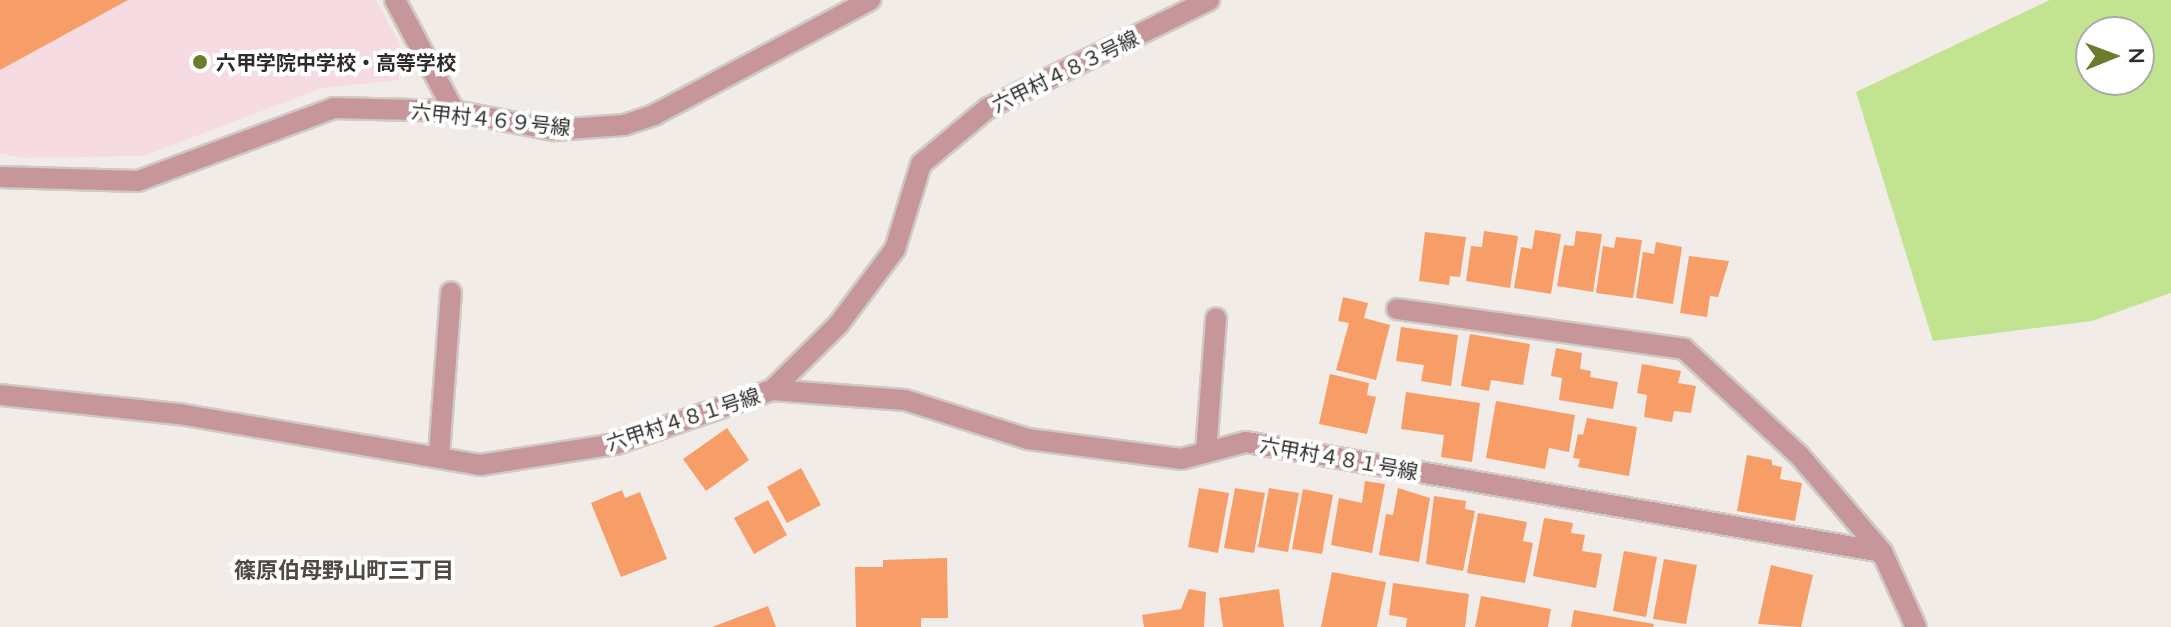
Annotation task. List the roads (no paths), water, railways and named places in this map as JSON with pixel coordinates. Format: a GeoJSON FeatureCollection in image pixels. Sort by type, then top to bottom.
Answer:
{"type":"FeatureCollection","features":[{"type":"Feature","properties":{"kind":"street"},"geometry":{"type":"LineString","coordinates":[[395,0],[454,111]]}},
{"type":"Feature","properties":{"kind":"street","name":"六甲村４６９号線"},"geometry":{"type":"LineString","coordinates":[[0,177],[138,181],[334,108],[454,111],[554,130],[624,125],[654,115],[870,0]]}},
{"type":"Feature","properties":{"kind":"street","name":"六甲村４８３号線"},"geometry":{"type":"LineString","coordinates":[[772,390],[838,325],[895,249],[921,164],[988,108],[1209,0]]}},
{"type":"Feature","properties":{"kind":"street"},"geometry":{"type":"LineString","coordinates":[[439,455],[451,292]]}},
{"type":"Feature","properties":{"kind":"street"},"geometry":{"type":"LineString","coordinates":[[1397,309],[1684,349],[1799,455],[1882,552],[1916,627]]}},
{"type":"Feature","properties":{"kind":"street"},"geometry":{"type":"LineString","coordinates":[[1206,452],[1216,318]]}},
{"type":"Feature","properties":{"kind":"street","name":"六甲村４８１号線"},"geometry":{"type":"LineString","coordinates":[[0,395],[179,414],[439,455],[480,465],[616,444],[772,390],[905,400],[1028,439],[1181,459],[1246,442],[1882,552]]}},
{"type":"Feature","properties":{"kind":"place","name":"六甲学院中学校・高等学校"},"geometry":{"type":"Point","coordinates":[200,62]}},
{"type":"Feature","properties":{"kind":"district","name":"篠原伯母野山町三丁目"},"geometry":{"type":"Point","coordinates":[344,571]}}]}
